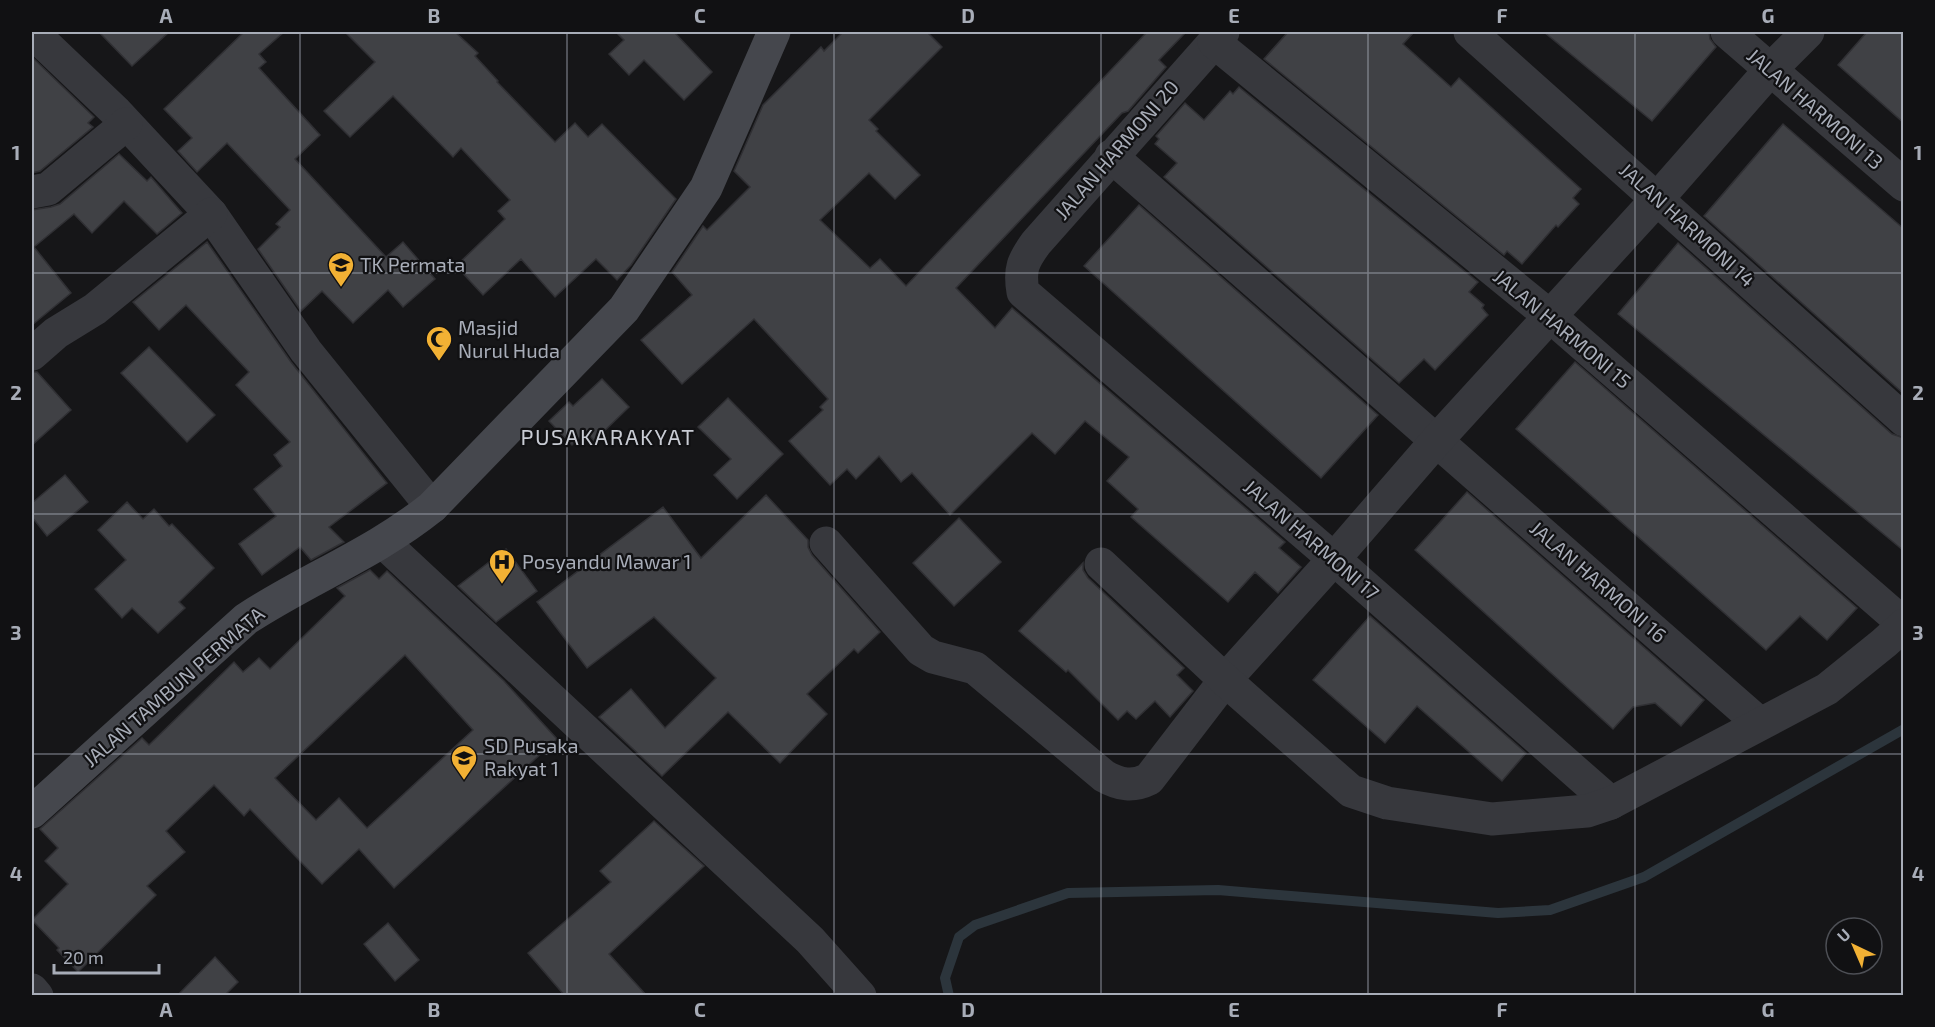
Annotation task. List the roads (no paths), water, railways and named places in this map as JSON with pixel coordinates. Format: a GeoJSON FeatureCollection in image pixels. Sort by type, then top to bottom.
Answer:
{"type":"FeatureCollection","features":[{"type":"Feature","properties":{"kind":"street","name":"JALAN TAMBUN PERMATA"},"geometry":{"type":"LineString","coordinates":[[32,812],[246,619],[283,595],[321,577],[383,542],[432,507],[624,309],[705,188],[774,32]]}},
{"type":"Feature","properties":{"kind":"street","name":"JALAN HARMONI 14"},"geometry":{"type":"LineString","coordinates":[[1470,32],[1904,420]]}},
{"type":"Feature","properties":{"kind":"street","name":"JALAN HARMONI 13"},"geometry":{"type":"LineString","coordinates":[[1727,32],[1904,185]]}},
{"type":"Feature","properties":{"kind":"street"},"geometry":{"type":"LineString","coordinates":[[826,543],[921,650],[933,657],[975,669],[1104,776],[1115,782],[1139,784],[1149,779],[1225,680],[1437,440],[1551,317],[1770,70],[1808,32]]}},
{"type":"Feature","properties":{"kind":"street"},"geometry":{"type":"LineString","coordinates":[[46,36],[211,214],[306,351],[432,507]]}},
{"type":"Feature","properties":{"kind":"street","name":"JALAN HARMONI 20"},"geometry":{"type":"LineString","coordinates":[[1020,274],[1025,258],[1036,243],[1110,156],[1218,37]]}},
{"type":"Feature","properties":{"kind":"street","name":"JALAN HARMONI 15"},"geometry":{"type":"LineString","coordinates":[[1218,37],[1551,317],[1904,625]]}},
{"type":"Feature","properties":{"kind":"street"},"geometry":{"type":"LineString","coordinates":[[32,192],[48,189],[126,124]]}},
{"type":"Feature","properties":{"kind":"street","name":"JALAN HARMONI 16"},"geometry":{"type":"LineString","coordinates":[[1110,156],[1759,723]]}},
{"type":"Feature","properties":{"kind":"street"},"geometry":{"type":"LineString","coordinates":[[32,354],[56,333],[95,309],[211,214]]}},
{"type":"Feature","properties":{"kind":"street","name":"JALAN HARMONI 17"},"geometry":{"type":"LineString","coordinates":[[1020,274],[1023,292],[1035,304],[1334,559],[1611,803]]}},
{"type":"Feature","properties":{"kind":"street"},"geometry":{"type":"LineString","coordinates":[[383,542],[810,940],[860,996]]}},
{"type":"Feature","properties":{"kind":"street"},"geometry":{"type":"LineString","coordinates":[[1101,564],[1225,680],[1351,791],[1387,803],[1492,819],[1587,811],[1611,803],[1827,689],[1904,625]]}},
{"type":"Feature","properties":{"kind":"street"},"geometry":{"type":"LineString","coordinates":[[32,990],[37,996]]}},
{"type":"Feature","properties":{"kind":"waterway"},"geometry":{"type":"LineString","coordinates":[[949,996],[945,978],[959,937],[975,925],[1068,893],[1218,890],[1498,913],[1550,910],[1644,877],[1904,729]]}},
{"type":"Feature","properties":{"kind":"place","name":"TK Permata"},"geometry":{"type":"Point","coordinates":[341,288]}},
{"type":"Feature","properties":{"kind":"place","name":"Masjid Nurul Huda"},"geometry":{"type":"Point","coordinates":[439,362]}},
{"type":"Feature","properties":{"kind":"place","name":"Posyandu Mawar 1"},"geometry":{"type":"Point","coordinates":[502,585]}},
{"type":"Feature","properties":{"kind":"place","name":"SD Pusaka Rakyat 1"},"geometry":{"type":"Point","coordinates":[464,781]}},
{"type":"Feature","properties":{"kind":"district","name":"PUSAKARAKYAT"},"geometry":{"type":"Point","coordinates":[608,437]}}]}
